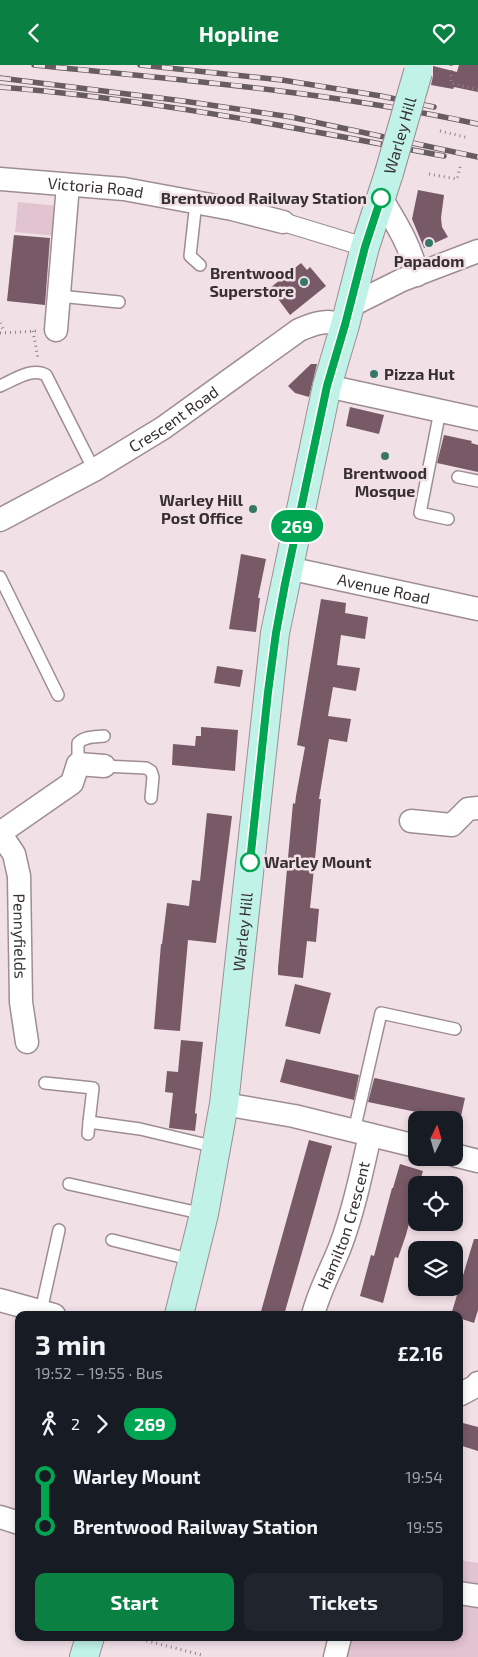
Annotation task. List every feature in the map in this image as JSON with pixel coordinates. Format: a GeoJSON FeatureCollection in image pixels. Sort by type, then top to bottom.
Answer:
{"type":"FeatureCollection","features":[{"type":"Feature","properties":{"kind":"main road","name":"Warley Hill"},"geometry":{"type":"LineString","coordinates":[[180,1311],[204,1214],[224,1104],[268,692],[288,568],[327,386],[348,315],[365,247],[418,69]]}},
{"type":"Feature","properties":{"kind":"main road"},"geometry":{"type":"LineString","coordinates":[[84,1657],[89,1641]]}},
{"type":"Feature","properties":{"kind":"street","name":"Victoria Road"},"geometry":{"type":"LineString","coordinates":[[0,179],[124,189],[196,202],[284,222],[365,247]]}},
{"type":"Feature","properties":{"kind":"street"},"geometry":{"type":"LineString","coordinates":[[56,330],[68,185]]}},
{"type":"Feature","properties":{"kind":"street"},"geometry":{"type":"LineString","coordinates":[[385,185],[413,257],[417,275]]}},
{"type":"Feature","properties":{"kind":"street"},"geometry":{"type":"LineString","coordinates":[[348,315],[379,291],[478,251]]}},
{"type":"Feature","properties":{"kind":"street","name":"Crescent Road"},"geometry":{"type":"LineString","coordinates":[[0,520],[94,470],[163,428],[299,330],[315,323],[335,321],[348,315]]}},
{"type":"Feature","properties":{"kind":"street"},"geometry":{"type":"LineString","coordinates":[[327,386],[478,419]]}},
{"type":"Feature","properties":{"kind":"street","name":"Avenue Road"},"geometry":{"type":"LineString","coordinates":[[288,568],[478,609]]}},
{"type":"Feature","properties":{"kind":"street"},"geometry":{"type":"LineString","coordinates":[[0,833],[72,783],[78,764],[104,766]]}},
{"type":"Feature","properties":{"kind":"street"},"geometry":{"type":"LineString","coordinates":[[411,821],[452,825],[468,809],[478,808]]}},
{"type":"Feature","properties":{"kind":"street","name":"Pennyfields"},"geometry":{"type":"LineString","coordinates":[[0,833],[14,854],[19,876],[21,1002],[26,1043]]}},
{"type":"Feature","properties":{"kind":"street"},"geometry":{"type":"LineString","coordinates":[[224,1104],[294,1116],[408,1144]]}},
{"type":"Feature","properties":{"kind":"street","name":"Hamilton Crescent"},"geometry":{"type":"LineString","coordinates":[[314,1311],[340,1245],[362,1173],[362,1133]]}},
{"type":"Feature","properties":{"kind":"street"},"geometry":{"type":"LineString","coordinates":[[463,1157],[478,1161]]}},
{"type":"Feature","properties":{"kind":"street"},"geometry":{"type":"LineString","coordinates":[[0,1300],[41,1311]]}},
{"type":"Feature","properties":{"kind":"street"},"geometry":{"type":"LineString","coordinates":[[0,1517],[15,1522]]}},
{"type":"Feature","properties":{"kind":"street"},"geometry":{"type":"LineString","coordinates":[[463,1594],[478,1596]]}},
{"type":"Feature","properties":{"kind":"street"},"geometry":{"type":"LineString","coordinates":[[335,1657],[339,1641]]}},
{"type":"Feature","properties":{"kind":"lane"},"geometry":{"type":"LineString","coordinates":[[196,202],[190,256],[200,265]]}},
{"type":"Feature","properties":{"kind":"lane"},"geometry":{"type":"LineString","coordinates":[[59,296],[119,302]]}},
{"type":"Feature","properties":{"kind":"lane"},"geometry":{"type":"LineString","coordinates":[[0,386],[33,372],[40,371],[46,375],[94,470]]}},
{"type":"Feature","properties":{"kind":"lane"},"geometry":{"type":"LineString","coordinates":[[440,411],[420,513],[448,519]]}},
{"type":"Feature","properties":{"kind":"lane"},"geometry":{"type":"LineString","coordinates":[[458,477],[478,481]]}},
{"type":"Feature","properties":{"kind":"lane"},"geometry":{"type":"LineString","coordinates":[[0,577],[58,695]]}},
{"type":"Feature","properties":{"kind":"lane"},"geometry":{"type":"LineString","coordinates":[[78,764],[78,743],[82,739],[104,736]]}},
{"type":"Feature","properties":{"kind":"lane"},"geometry":{"type":"LineString","coordinates":[[104,766],[151,771],[153,777],[151,798]]}},
{"type":"Feature","properties":{"kind":"lane"},"geometry":{"type":"LineString","coordinates":[[362,1133],[381,1013],[455,1029]]}},
{"type":"Feature","properties":{"kind":"lane"},"geometry":{"type":"LineString","coordinates":[[45,1083],[94,1088],[88,1134]]}},
{"type":"Feature","properties":{"kind":"lane"},"geometry":{"type":"LineString","coordinates":[[89,1121],[140,1129],[216,1147]]}},
{"type":"Feature","properties":{"kind":"lane"},"geometry":{"type":"LineString","coordinates":[[69,1183],[204,1214]]}},
{"type":"Feature","properties":{"kind":"lane"},"geometry":{"type":"LineString","coordinates":[[48,1311],[60,1230]]}},
{"type":"Feature","properties":{"kind":"lane"},"geometry":{"type":"LineString","coordinates":[[112,1240],[193,1260]]}},
{"type":"Feature","properties":{"kind":"path"},"geometry":{"type":"LineString","coordinates":[[451,65],[450,83],[478,89]]}},
{"type":"Feature","properties":{"kind":"path"},"geometry":{"type":"LineString","coordinates":[[440,131],[469,138]]}},
{"type":"Feature","properties":{"kind":"path"},"geometry":{"type":"LineString","coordinates":[[429,174],[458,179],[461,164]]}},
{"type":"Feature","properties":{"kind":"path"},"geometry":{"type":"LineString","coordinates":[[0,323],[2,332],[56,330]]}},
{"type":"Feature","properties":{"kind":"path"},"geometry":{"type":"LineString","coordinates":[[33,331],[40,371]]}},
{"type":"Feature","properties":{"kind":"path"},"geometry":{"type":"LineString","coordinates":[[148,1641],[202,1655],[202,1657]]}},
{"type":"Feature","properties":{"kind":"shaded area"},"geometry":{"type":"Polygon","coordinates":[[[18,202],[59,206],[57,236],[15,232],[18,202]]]}},
{"type":"Feature","properties":{"kind":"shaded area"},"geometry":{"type":"Polygon","coordinates":[[[463,1561],[478,1563],[478,1587],[463,1585],[463,1561]]]}},
{"type":"Feature","properties":{"kind":"shaded area"},"geometry":{"type":"Polygon","coordinates":[[[463,1601],[478,1603],[478,1657],[344,1657],[348,1641],[463,1641],[463,1601]]]}},
{"type":"Feature","properties":{"kind":"building"},"geometry":{"type":"Polygon","coordinates":[[[459,65],[478,65],[478,92],[431,85],[433,66],[457,72],[459,65]]]}},
{"type":"Feature","properties":{"kind":"building"},"geometry":{"type":"Polygon","coordinates":[[[418,190],[444,195],[441,218],[442,227],[448,237],[424,248],[412,219],[418,190]]]}},
{"type":"Feature","properties":{"kind":"building"},"geometry":{"type":"Polygon","coordinates":[[[14,235],[50,238],[45,305],[7,301],[14,235]]]}},
{"type":"Feature","properties":{"kind":"building","name":"Brentwood Superstore"},"geometry":{"type":"Polygon","coordinates":[[[301,263],[307,270],[310,267],[326,286],[290,315],[270,288],[301,263]]]}},
{"type":"Feature","properties":{"kind":"building"},"geometry":{"type":"Polygon","coordinates":[[[311,364],[317,364],[309,397],[295,393],[288,386],[311,364]]]}},
{"type":"Feature","properties":{"kind":"building"},"geometry":{"type":"Polygon","coordinates":[[[350,407],[384,415],[379,434],[346,426],[350,407]]]}},
{"type":"Feature","properties":{"kind":"building"},"geometry":{"type":"Polygon","coordinates":[[[444,435],[472,441],[471,443],[478,445],[478,472],[437,463],[444,435]]]}},
{"type":"Feature","properties":{"kind":"building"},"geometry":{"type":"Polygon","coordinates":[[[241,554],[266,559],[258,598],[260,598],[256,632],[229,629],[241,554]]]}},
{"type":"Feature","properties":{"kind":"building"},"geometry":{"type":"Polygon","coordinates":[[[321,599],[346,603],[345,613],[368,617],[365,639],[341,635],[337,665],[360,668],[356,691],[333,687],[328,716],[351,719],[347,742],[329,739],[319,799],[321,799],[310,908],[319,909],[316,942],[307,941],[303,978],[278,975],[278,968],[293,803],[295,804],[305,747],[297,745],[321,599]]]}},
{"type":"Feature","properties":{"kind":"building"},"geometry":{"type":"Polygon","coordinates":[[[217,666],[243,670],[240,687],[214,683],[217,666]]]}},
{"type":"Feature","properties":{"kind":"building"},"geometry":{"type":"Polygon","coordinates":[[[201,727],[238,730],[235,771],[172,765],[173,744],[195,746],[196,736],[201,736],[201,727]]]}},
{"type":"Feature","properties":{"kind":"building"},"geometry":{"type":"Polygon","coordinates":[[[207,813],[232,816],[216,943],[188,940],[180,1031],[154,1029],[161,944],[167,903],[189,906],[192,880],[200,881],[207,813]]]}},
{"type":"Feature","properties":{"kind":"building"},"geometry":{"type":"Polygon","coordinates":[[[295,984],[331,993],[320,1034],[285,1026],[295,984]]]}},
{"type":"Feature","properties":{"kind":"building"},"geometry":{"type":"Polygon","coordinates":[[[181,1040],[203,1042],[195,1113],[197,1114],[195,1131],[169,1128],[173,1093],[165,1092],[167,1071],[178,1072],[181,1040]]]}},
{"type":"Feature","properties":{"kind":"building"},"geometry":{"type":"Polygon","coordinates":[[[286,1059],[359,1075],[354,1100],[280,1082],[286,1059]]]}},
{"type":"Feature","properties":{"kind":"building"},"geometry":{"type":"Polygon","coordinates":[[[374,1079],[465,1098],[462,1111],[412,1111],[368,1102],[374,1079]]]}},
{"type":"Feature","properties":{"kind":"building"},"geometry":{"type":"Polygon","coordinates":[[[309,1140],[332,1146],[285,1311],[261,1311],[309,1140]]]}},
{"type":"Feature","properties":{"kind":"building"},"geometry":{"type":"Polygon","coordinates":[[[400,1164],[423,1171],[422,1176],[408,1176],[408,1227],[398,1258],[395,1257],[383,1303],[360,1296],[371,1255],[374,1256],[400,1164]]]}},
{"type":"Feature","properties":{"kind":"building"},"geometry":{"type":"Polygon","coordinates":[[[474,1239],[478,1239],[478,1310],[474,1323],[463,1319],[463,1311],[452,1311],[457,1296],[463,1296],[463,1275],[474,1239]]]}},
{"type":"Feature","properties":{"kind":"building"},"geometry":{"type":"Polygon","coordinates":[[[463,1423],[478,1427],[478,1451],[463,1446],[463,1423]]]}},
{"type":"Feature","properties":{"kind":"railway"},"geometry":{"type":"LineString","coordinates":[[34,65],[313,95],[368,103],[478,124]]}},
{"type":"Feature","properties":{"kind":"railway"},"geometry":{"type":"LineString","coordinates":[[140,65],[282,80],[381,96],[434,107]]}},
{"type":"Feature","properties":{"kind":"railway"},"geometry":{"type":"LineString","coordinates":[[0,78],[183,101],[291,117],[478,157]]}},
{"type":"Feature","properties":{"kind":"railway"},"geometry":{"type":"LineString","coordinates":[[0,87],[112,99],[223,115],[444,156]]}},
{"type":"Feature","properties":{"kind":"bus line","name":"269"},"geometry":{"type":"LineString","coordinates":[[250,862],[268,692],[285,584],[327,386],[365,247],[381,198]]}},
{"type":"Feature","properties":{"kind":"place","name":"Brentwood Railway Station"},"geometry":{"type":"Point","coordinates":[381,198]}},
{"type":"Feature","properties":{"kind":"place","name":"Papadom"},"geometry":{"type":"Point","coordinates":[429,243]}},
{"type":"Feature","properties":{"kind":"place","name":"Brentwood Superstore"},"geometry":{"type":"Point","coordinates":[304,282]}},
{"type":"Feature","properties":{"kind":"place","name":"Pizza Hut"},"geometry":{"type":"Point","coordinates":[374,374]}},
{"type":"Feature","properties":{"kind":"place","name":"Brentwood Mosque"},"geometry":{"type":"Point","coordinates":[385,456]}},
{"type":"Feature","properties":{"kind":"place","name":"Warley Hill Post Office"},"geometry":{"type":"Point","coordinates":[253,509]}},
{"type":"Feature","properties":{"kind":"place","name":"Warley Mount"},"geometry":{"type":"Point","coordinates":[250,862]}}]}
